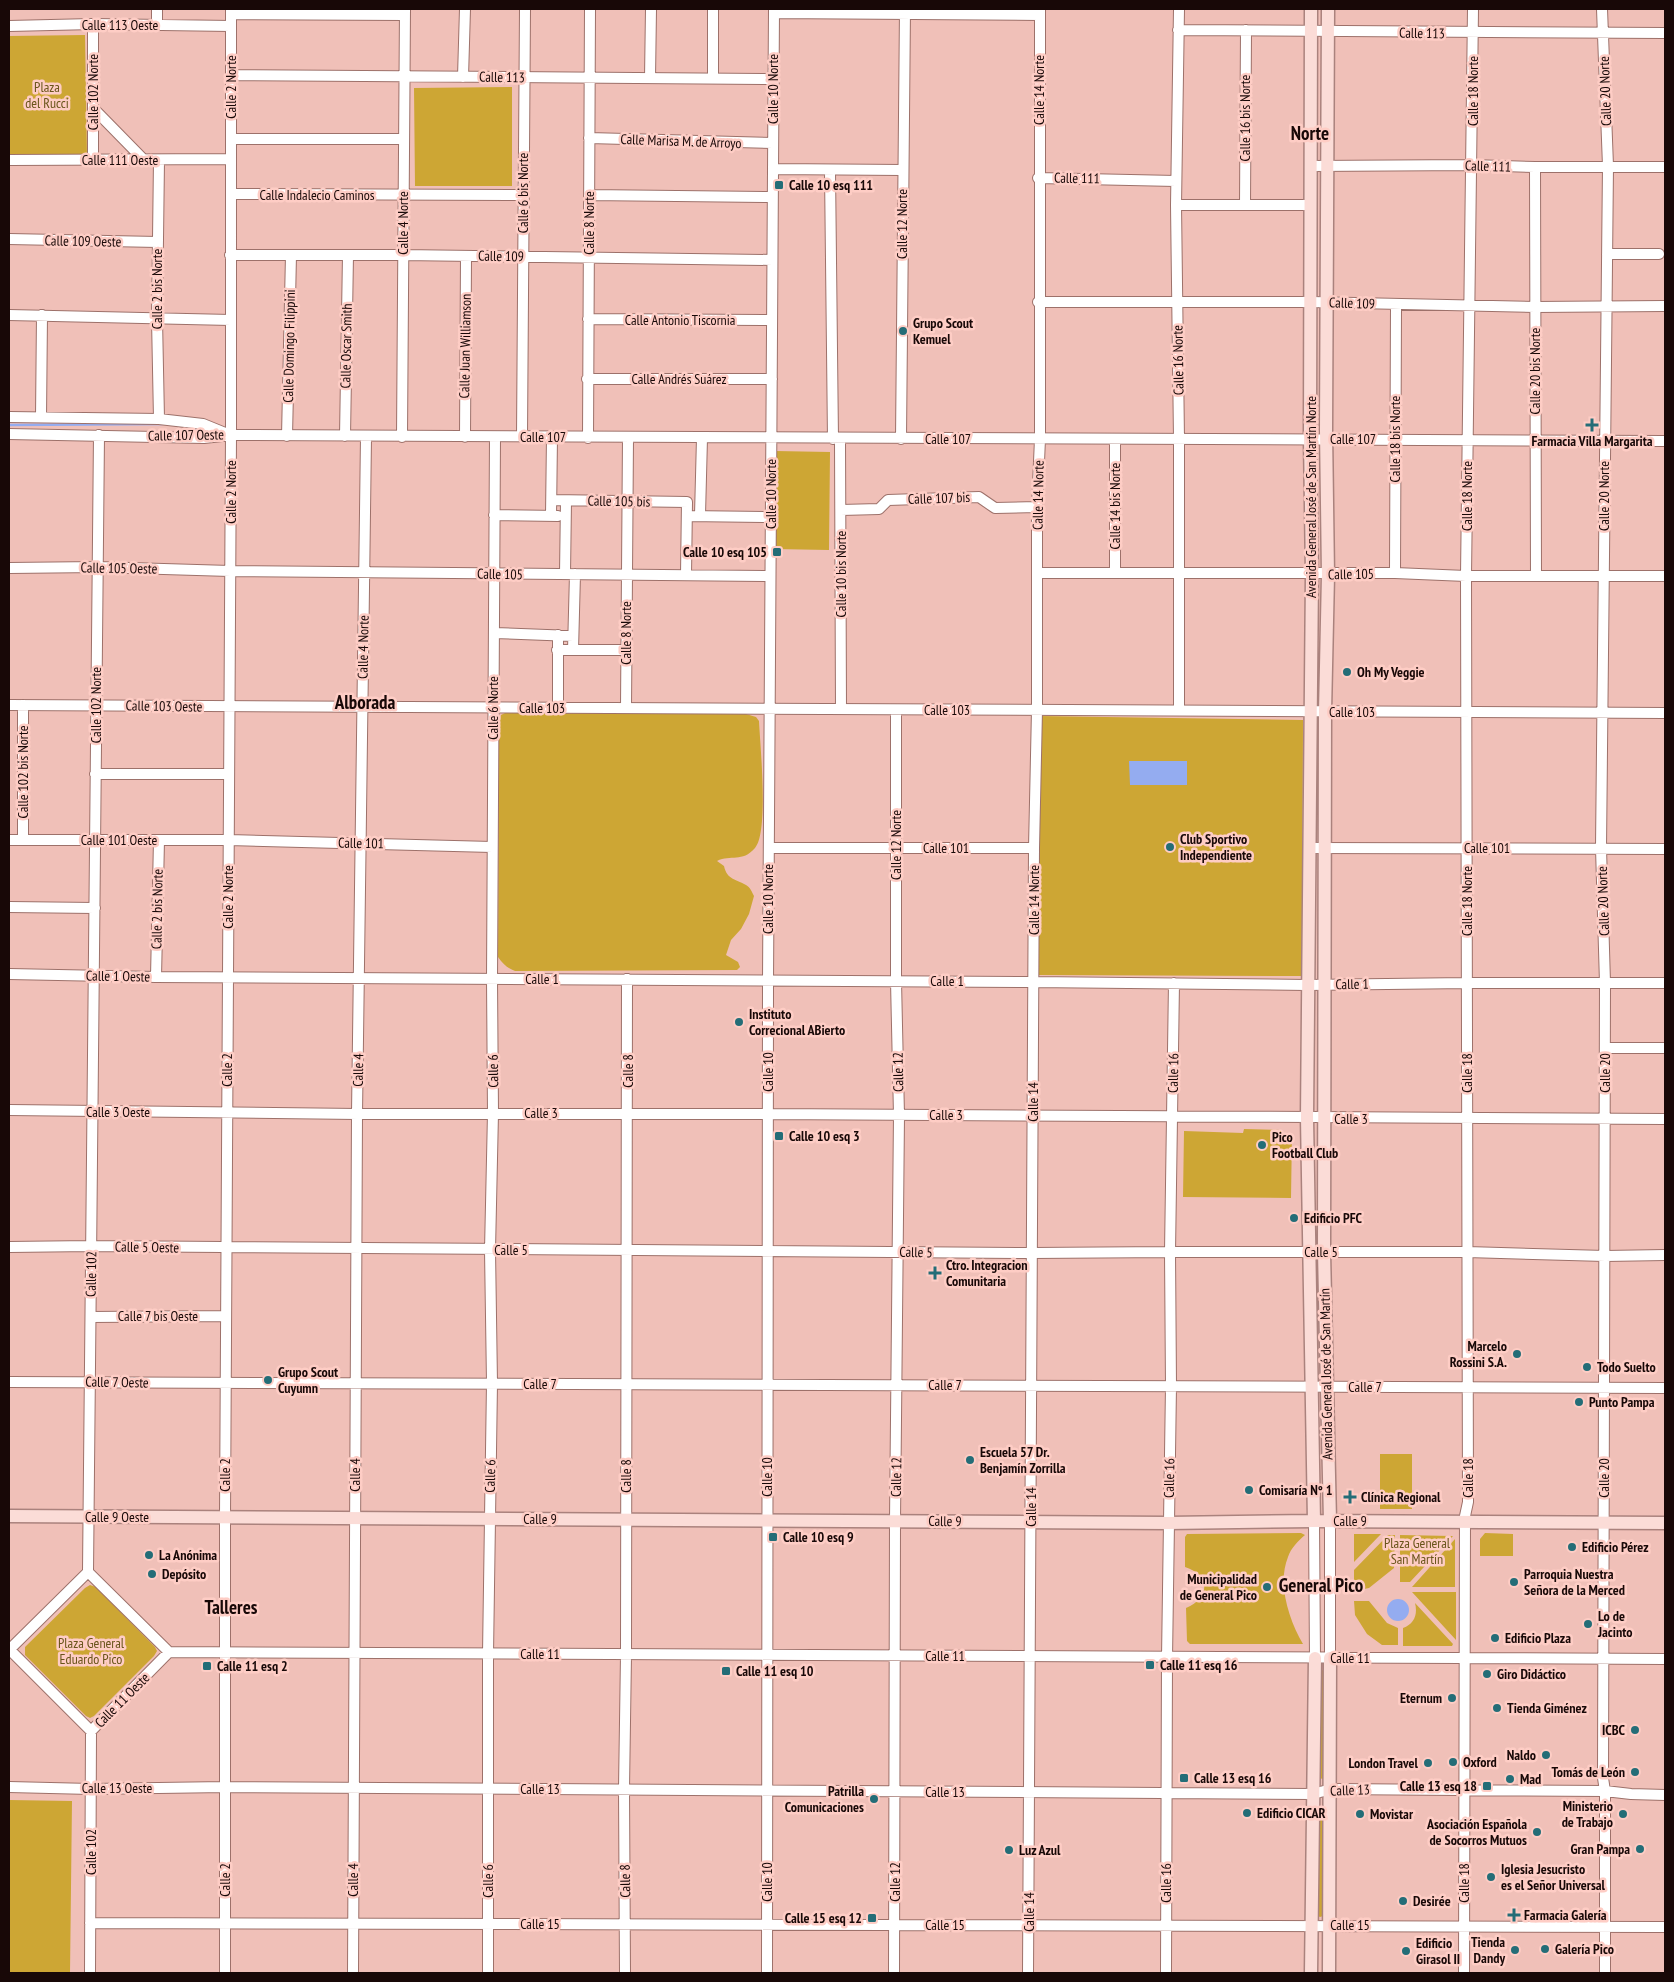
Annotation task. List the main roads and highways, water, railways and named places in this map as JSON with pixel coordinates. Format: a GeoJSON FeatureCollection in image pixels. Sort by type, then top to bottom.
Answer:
{"type":"FeatureCollection","features":[{"type":"Feature","properties":{"kind":"main road","name":"Avenida General José de San Martín Norte"},"geometry":{"type":"LineString","coordinates":[[1307,985],[1312,574],[1310,439],[1311,9]]}},
{"type":"Feature","properties":{"kind":"main road","name":"Avenida General José de San Martín Norte"},"geometry":{"type":"LineString","coordinates":[[1324,984],[1325,712],[1328,575],[1326,439],[1328,9]]}},
{"type":"Feature","properties":{"kind":"main road","name":"Avenida General José de San Martín"},"geometry":{"type":"LineString","coordinates":[[1324,984],[1324,1252],[1330,1521]]}},
{"type":"Feature","properties":{"kind":"main road","name":"Avenida General José de San Martín"},"geometry":{"type":"LineString","coordinates":[[1307,985],[1307,1118],[1314,1521]]}},
{"type":"Feature","properties":{"kind":"main road","name":"Calle 9 Oeste"},"geometry":{"type":"LineString","coordinates":[[9,1516],[225,1517]]}},
{"type":"Feature","properties":{"kind":"main road","name":"Calle 9"},"geometry":{"type":"LineString","coordinates":[[225,1517],[1168,1523],[1465,1521],[1665,1523]]}},
{"type":"Feature","properties":{"kind":"main road","name":"Avenida General José de San Martín"},"geometry":{"type":"LineString","coordinates":[[1312,1973],[1315,1658]]}},
{"type":"Feature","properties":{"kind":"main road","name":"Avenida General José de San Martín"},"geometry":{"type":"LineString","coordinates":[[1329,1973],[1330,1658]]}},
{"type":"Feature","properties":{"kind":"water"},"geometry":{"type":"Polygon","coordinates":[[[1129,761],[1187,761],[1187,785],[1130,785],[1129,761]]]}},
{"type":"Feature","properties":{"kind":"water"},"geometry":{"type":"Polygon","coordinates":[[[1398,1599],[1406,1602],[1409,1610],[1406,1618],[1398,1621],[1390,1618],[1387,1610],[1390,1602],[1398,1599]]]}},
{"type":"Feature","properties":{"kind":"waterway"},"geometry":{"type":"LineString","coordinates":[[9,425],[162,424]]}},
{"type":"Feature","properties":{"kind":"waterway"},"geometry":{"type":"LineString","coordinates":[[193,428],[204,430]]}},
{"type":"Feature","properties":{"kind":"place","name":"Calle 10 esq 111"},"geometry":{"type":"Point","coordinates":[779,185]}},
{"type":"Feature","properties":{"kind":"place","name":"Grupo Scout Kemuel"},"geometry":{"type":"Point","coordinates":[903,331]}},
{"type":"Feature","properties":{"kind":"place","name":"Farmacia Villa Margarita"},"geometry":{"type":"Point","coordinates":[1592,425]}},
{"type":"Feature","properties":{"kind":"place","name":"Calle 10 esq 105"},"geometry":{"type":"Point","coordinates":[777,552]}},
{"type":"Feature","properties":{"kind":"place","name":"Oh My Veggie"},"geometry":{"type":"Point","coordinates":[1347,672]}},
{"type":"Feature","properties":{"kind":"place","name":"Club Sportivo Independiente"},"geometry":{"type":"Point","coordinates":[1170,847]}},
{"type":"Feature","properties":{"kind":"place","name":"Instituto Correcional ABierto"},"geometry":{"type":"Point","coordinates":[739,1022]}},
{"type":"Feature","properties":{"kind":"place","name":"Calle 10 esq 3"},"geometry":{"type":"Point","coordinates":[779,1136]}},
{"type":"Feature","properties":{"kind":"place","name":"Pico Football Club"},"geometry":{"type":"Point","coordinates":[1262,1145]}},
{"type":"Feature","properties":{"kind":"place","name":"Edificio PFC"},"geometry":{"type":"Point","coordinates":[1294,1218]}},
{"type":"Feature","properties":{"kind":"place","name":"Ctro. Integracion Comunitaria"},"geometry":{"type":"Point","coordinates":[935,1273]}},
{"type":"Feature","properties":{"kind":"place","name":"Marcelo Rossini S.A."},"geometry":{"type":"Point","coordinates":[1517,1354]}},
{"type":"Feature","properties":{"kind":"place","name":"Todo Suelto"},"geometry":{"type":"Point","coordinates":[1587,1367]}},
{"type":"Feature","properties":{"kind":"place","name":"Grupo Scout Cuyumn"},"geometry":{"type":"Point","coordinates":[268,1380]}},
{"type":"Feature","properties":{"kind":"place","name":"Punto Pampa"},"geometry":{"type":"Point","coordinates":[1579,1402]}},
{"type":"Feature","properties":{"kind":"place","name":"Escuela 57 Dr. Benjamín Zorrilla"},"geometry":{"type":"Point","coordinates":[970,1460]}},
{"type":"Feature","properties":{"kind":"place","name":"Comisaría N° 1"},"geometry":{"type":"Point","coordinates":[1249,1490]}},
{"type":"Feature","properties":{"kind":"place","name":"Clínica Regional"},"geometry":{"type":"Point","coordinates":[1350,1497]}},
{"type":"Feature","properties":{"kind":"place","name":"Calle 10 esq 9"},"geometry":{"type":"Point","coordinates":[773,1537]}},
{"type":"Feature","properties":{"kind":"place","name":"Edificio Pérez"},"geometry":{"type":"Point","coordinates":[1572,1547]}},
{"type":"Feature","properties":{"kind":"place","name":"La Anónima"},"geometry":{"type":"Point","coordinates":[149,1555]}},
{"type":"Feature","properties":{"kind":"place","name":"Depósito"},"geometry":{"type":"Point","coordinates":[152,1574]}},
{"type":"Feature","properties":{"kind":"place","name":"Parroquia Nuestra Señora de la Merced"},"geometry":{"type":"Point","coordinates":[1514,1582]}},
{"type":"Feature","properties":{"kind":"place","name":"Municipalidad de General Pico"},"geometry":{"type":"Point","coordinates":[1267,1587]}},
{"type":"Feature","properties":{"kind":"place","name":"Lo de Jacinto"},"geometry":{"type":"Point","coordinates":[1588,1624]}},
{"type":"Feature","properties":{"kind":"place","name":"Edificio Plaza"},"geometry":{"type":"Point","coordinates":[1495,1638]}},
{"type":"Feature","properties":{"kind":"place","name":"Calle 11 esq 16"},"geometry":{"type":"Point","coordinates":[1150,1665]}},
{"type":"Feature","properties":{"kind":"place","name":"Calle 11 esq 2"},"geometry":{"type":"Point","coordinates":[207,1666]}},
{"type":"Feature","properties":{"kind":"place","name":"Calle 11 esq 10"},"geometry":{"type":"Point","coordinates":[726,1671]}},
{"type":"Feature","properties":{"kind":"place","name":"Giro Didáctico"},"geometry":{"type":"Point","coordinates":[1487,1674]}},
{"type":"Feature","properties":{"kind":"place","name":"Eternum"},"geometry":{"type":"Point","coordinates":[1452,1698]}},
{"type":"Feature","properties":{"kind":"place","name":"Tienda Giménez"},"geometry":{"type":"Point","coordinates":[1497,1708]}},
{"type":"Feature","properties":{"kind":"place","name":"ICBC"},"geometry":{"type":"Point","coordinates":[1635,1730]}},
{"type":"Feature","properties":{"kind":"place","name":"Naldo"},"geometry":{"type":"Point","coordinates":[1546,1755]}},
{"type":"Feature","properties":{"kind":"place","name":"Oxford"},"geometry":{"type":"Point","coordinates":[1453,1762]}},
{"type":"Feature","properties":{"kind":"place","name":"London Travel"},"geometry":{"type":"Point","coordinates":[1428,1763]}},
{"type":"Feature","properties":{"kind":"place","name":"Tomás de León"},"geometry":{"type":"Point","coordinates":[1635,1772]}},
{"type":"Feature","properties":{"kind":"place","name":"Calle 13 esq 16"},"geometry":{"type":"Point","coordinates":[1184,1778]}},
{"type":"Feature","properties":{"kind":"place","name":"Mad"},"geometry":{"type":"Point","coordinates":[1510,1779]}},
{"type":"Feature","properties":{"kind":"place","name":"Calle 13 esq 18"},"geometry":{"type":"Point","coordinates":[1487,1786]}},
{"type":"Feature","properties":{"kind":"place","name":"Patrilla Comunicaciones"},"geometry":{"type":"Point","coordinates":[874,1799]}},
{"type":"Feature","properties":{"kind":"place","name":"Edificio CICAR"},"geometry":{"type":"Point","coordinates":[1247,1813]}},
{"type":"Feature","properties":{"kind":"place","name":"Movistar"},"geometry":{"type":"Point","coordinates":[1360,1814]}},
{"type":"Feature","properties":{"kind":"place","name":"Ministerio de Trabajo"},"geometry":{"type":"Point","coordinates":[1623,1814]}},
{"type":"Feature","properties":{"kind":"place","name":"Asociación Española de Socorros Mutuos"},"geometry":{"type":"Point","coordinates":[1537,1832]}},
{"type":"Feature","properties":{"kind":"place","name":"Gran Pampa"},"geometry":{"type":"Point","coordinates":[1640,1849]}},
{"type":"Feature","properties":{"kind":"place","name":"Luz Azul"},"geometry":{"type":"Point","coordinates":[1009,1850]}},
{"type":"Feature","properties":{"kind":"place","name":"Iglesia Jesucristo es el Señor Universal"},"geometry":{"type":"Point","coordinates":[1491,1877]}},
{"type":"Feature","properties":{"kind":"place","name":"Desirée"},"geometry":{"type":"Point","coordinates":[1403,1901]}},
{"type":"Feature","properties":{"kind":"place","name":"Farmacia Galería"},"geometry":{"type":"Point","coordinates":[1514,1915]}},
{"type":"Feature","properties":{"kind":"place","name":"Calle 15 esq 12"},"geometry":{"type":"Point","coordinates":[872,1918]}},
{"type":"Feature","properties":{"kind":"place","name":"Galería Pico"},"geometry":{"type":"Point","coordinates":[1545,1949]}},
{"type":"Feature","properties":{"kind":"place","name":"Tienda Dandy"},"geometry":{"type":"Point","coordinates":[1515,1950]}},
{"type":"Feature","properties":{"kind":"place","name":"Edificio Girasol II"},"geometry":{"type":"Point","coordinates":[1406,1951]}},
{"type":"Feature","properties":{"kind":"district","name":"Norte"},"geometry":{"type":"Point","coordinates":[1310,133]}},
{"type":"Feature","properties":{"kind":"district","name":"Alborada"},"geometry":{"type":"Point","coordinates":[365,702]}},
{"type":"Feature","properties":{"kind":"district","name":"General Pico"},"geometry":{"type":"Point","coordinates":[1321,1585]}},
{"type":"Feature","properties":{"kind":"district","name":"Talleres"},"geometry":{"type":"Point","coordinates":[231,1607]}},
{"type":"Feature","properties":{"kind":"park label","name":"Plaza del Rucci"},"geometry":{"type":"Point","coordinates":[47,95]}},
{"type":"Feature","properties":{"kind":"park label","name":"Plaza General San Martín"},"geometry":{"type":"Point","coordinates":[1417,1552]}},
{"type":"Feature","properties":{"kind":"park label","name":"Plaza General Eduardo Pico"},"geometry":{"type":"Point","coordinates":[91,1652]}}]}
